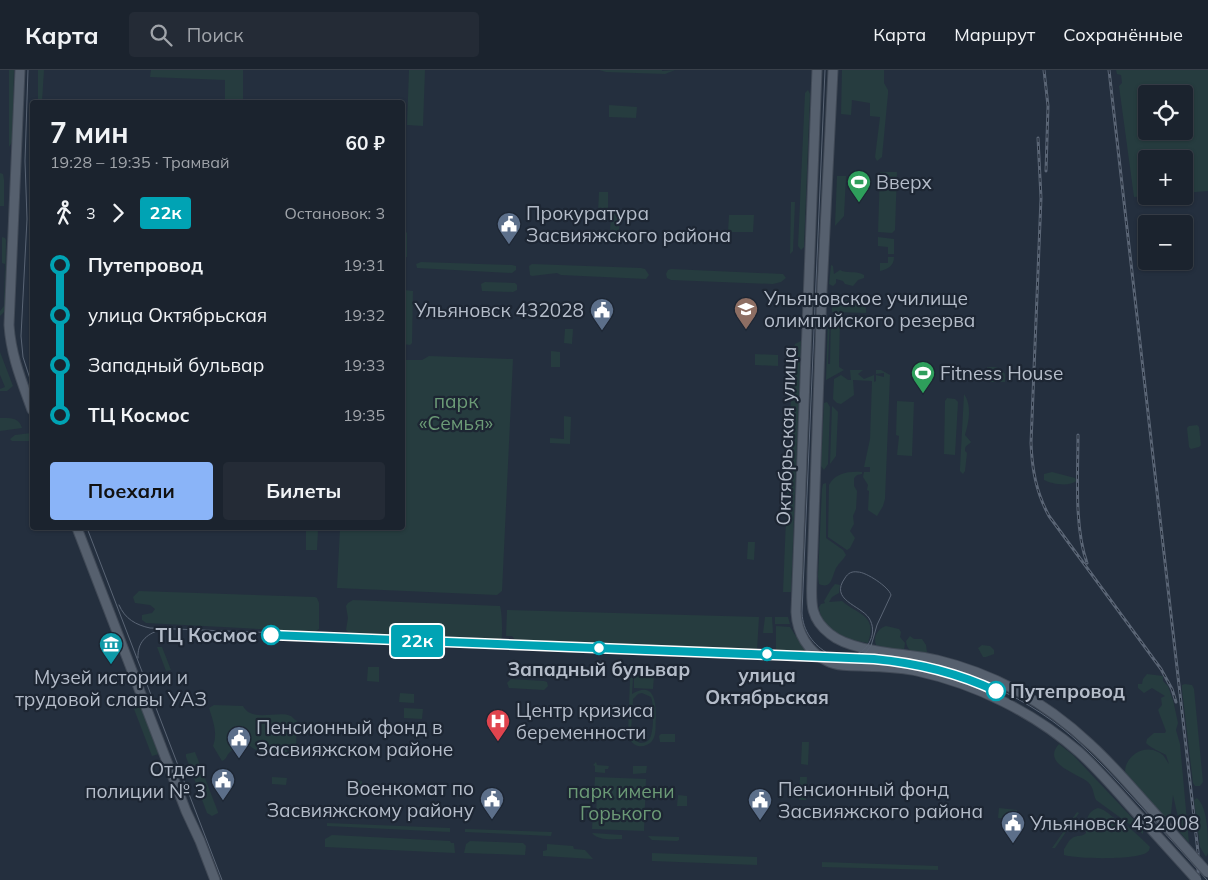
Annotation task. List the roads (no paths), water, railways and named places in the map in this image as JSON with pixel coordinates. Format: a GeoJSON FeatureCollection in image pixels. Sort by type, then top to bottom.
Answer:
{"type":"FeatureCollection","features":[{"type":"Feature","properties":{"kind":"main road"},"geometry":{"type":"LineString","coordinates":[[20,70],[10,325],[15,364],[30,405]]}},
{"type":"Feature","properties":{"kind":"main road","name":"Октябрьская улица"},"geometry":{"type":"LineString","coordinates":[[817,70],[796,612],[798,628],[807,644],[824,660],[837,665],[894,667],[915,670],[957,681],[984,692],[1038,722],[1067,742],[1091,764],[1198,880]]}},
{"type":"Feature","properties":{"kind":"main road","name":"Октябрьская улица"},"geometry":{"type":"LineString","coordinates":[[813,613],[812,572],[822,290],[833,70]]}},
{"type":"Feature","properties":{"kind":"main road"},"geometry":{"type":"LineString","coordinates":[[808,290],[822,290]]}},
{"type":"Feature","properties":{"kind":"main road"},"geometry":{"type":"LineString","coordinates":[[78,530],[186,811],[215,880]]}},
{"type":"Feature","properties":{"kind":"main road"},"geometry":{"type":"LineString","coordinates":[[796,612],[813,613],[818,623],[840,641],[935,659],[971,669],[1002,683],[1052,713],[1097,750],[1208,873]]}},
{"type":"Feature","properties":{"kind":"tram line"},"geometry":{"type":"LineString","coordinates":[[28,70],[25,161],[27,219],[21,336],[23,357],[30,379]]}},
{"type":"Feature","properties":{"kind":"tram line"},"geometry":{"type":"LineString","coordinates":[[825,70],[802,613],[804,626],[810,637],[829,654]]}},
{"type":"Feature","properties":{"kind":"tram line"},"geometry":{"type":"LineString","coordinates":[[88,530],[222,880]]}},
{"type":"Feature","properties":{"kind":"tram line"},"geometry":{"type":"LineString","coordinates":[[854,655],[864,650],[868,645],[873,629],[872,623],[865,613],[843,597],[841,592],[841,586],[846,576],[856,572],[866,574],[877,581],[891,595],[877,625],[871,646],[866,652],[857,657]]}},
{"type":"Feature","properties":{"kind":"tram line"},"geometry":{"type":"LineString","coordinates":[[119,605],[124,614],[132,621],[150,628],[864,656],[891,658],[944,669],[994,687],[1018,699],[1063,729],[1105,768],[1207,880]]}},
{"type":"Feature","properties":{"kind":"tram line"},"geometry":{"type":"LineString","coordinates":[[138,658],[139,648],[143,640],[160,630]]}},
{"type":"Feature","properties":{"kind":"tram line","name":"22к"},"geometry":{"type":"LineString","coordinates":[[271,635],[888,660],[948,672],[996,691]]}},
{"type":"Feature","properties":{"kind":"railway"},"geometry":{"type":"LineString","coordinates":[[1044,70],[1048,106],[1046,171]]}},
{"type":"Feature","properties":{"kind":"railway"},"geometry":{"type":"LineString","coordinates":[[1109,70],[1198,852],[1198,880]]}},
{"type":"Feature","properties":{"kind":"railway"},"geometry":{"type":"LineString","coordinates":[[1038,138],[1041,198],[1031,443],[1032,462],[1036,480],[1049,516],[1161,669],[1172,689],[1176,702]]}},
{"type":"Feature","properties":{"kind":"railway"},"geometry":{"type":"LineString","coordinates":[[1078,435],[1078,517],[1087,563]]}},
{"type":"Feature","properties":{"kind":"place","name":"Вверх"},"geometry":{"type":"Point","coordinates":[859,203]}},
{"type":"Feature","properties":{"kind":"place","name":"Прокуратура Засвияжского района"},"geometry":{"type":"Point","coordinates":[509,245]}},
{"type":"Feature","properties":{"kind":"place","name":"Ульяновское училище олимпийского резерва"},"geometry":{"type":"Point","coordinates":[746,330]}},
{"type":"Feature","properties":{"kind":"place","name":"Ульяновск 432028"},"geometry":{"type":"Point","coordinates":[602,331]}},
{"type":"Feature","properties":{"kind":"place","name":"Fitness House"},"geometry":{"type":"Point","coordinates":[923,394]}},
{"type":"Feature","properties":{"kind":"place","name":"ТЦ Космос"},"geometry":{"type":"Point","coordinates":[271,635]}},
{"type":"Feature","properties":{"kind":"place","name":"Западный бульвар"},"geometry":{"type":"Point","coordinates":[599,648]}},
{"type":"Feature","properties":{"kind":"place","name":"улица Октябрьская"},"geometry":{"type":"Point","coordinates":[767,654]}},
{"type":"Feature","properties":{"kind":"place","name":"Музей истории и трудовой славы УАЗ"},"geometry":{"type":"Point","coordinates":[111,665]}},
{"type":"Feature","properties":{"kind":"place","name":"Путепровод"},"geometry":{"type":"Point","coordinates":[996,691]}},
{"type":"Feature","properties":{"kind":"place","name":"Центр кризиса беременности"},"geometry":{"type":"Point","coordinates":[498,742]}},
{"type":"Feature","properties":{"kind":"place","name":"Пенсионный фонд в Засвияжском районе"},"geometry":{"type":"Point","coordinates":[239,759]}},
{"type":"Feature","properties":{"kind":"place","name":"Отдел полиции № 3"},"geometry":{"type":"Point","coordinates":[223,801]}},
{"type":"Feature","properties":{"kind":"place","name":"Военкомат по Засвияжскому району"},"geometry":{"type":"Point","coordinates":[492,820]}},
{"type":"Feature","properties":{"kind":"place","name":"Пенсионный фонд Засвияжского района"},"geometry":{"type":"Point","coordinates":[760,821]}},
{"type":"Feature","properties":{"kind":"place","name":"Ульяновск 432008"},"geometry":{"type":"Point","coordinates":[1013,844]}},
{"type":"Feature","properties":{"kind":"park label","name":"парк «Семья»"},"geometry":{"type":"Point","coordinates":[456,412]}},
{"type":"Feature","properties":{"kind":"park label","name":"парк имени Горького"},"geometry":{"type":"Point","coordinates":[621,802]}}]}
